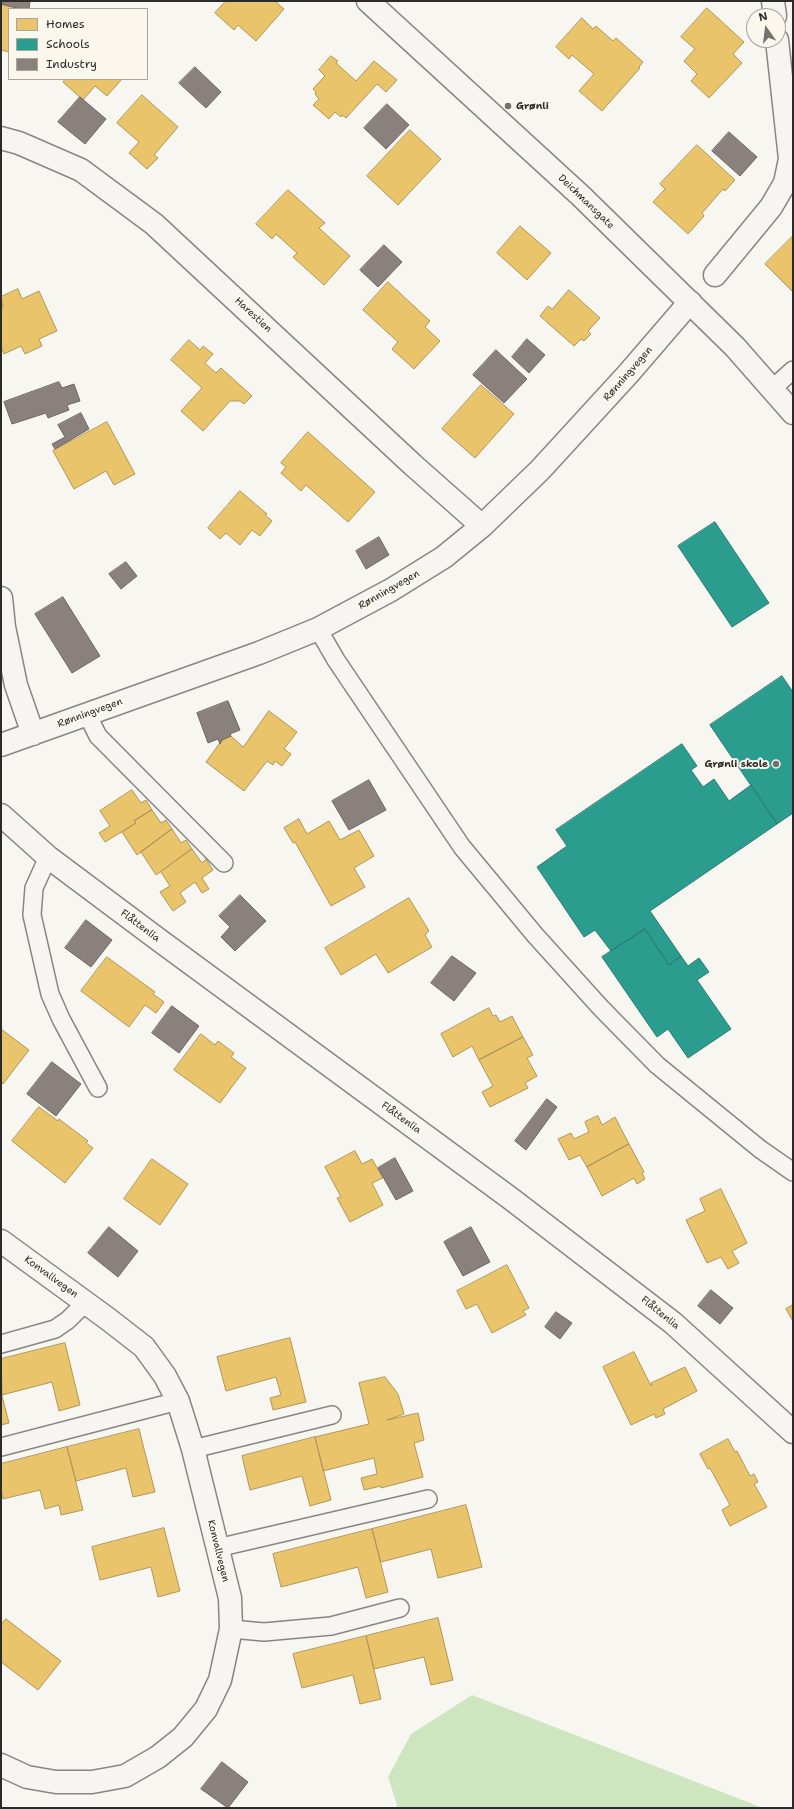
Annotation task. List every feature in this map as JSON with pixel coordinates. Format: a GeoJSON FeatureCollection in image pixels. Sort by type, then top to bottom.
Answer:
{"type":"FeatureCollection","features":[{"type":"Feature","properties":{"kind":"street","name":"Deichmansgate"},"geometry":{"type":"LineString","coordinates":[[368,1],[581,196],[735,347],[793,413]]}},
{"type":"Feature","properties":{"kind":"street"},"geometry":{"type":"LineString","coordinates":[[715,275],[771,207],[785,183],[790,159],[778,48]]}},
{"type":"Feature","properties":{"kind":"street","name":"Harestien"},"geometry":{"type":"LineString","coordinates":[[1,138],[81,170],[154,224],[413,465],[482,526]]}},
{"type":"Feature","properties":{"kind":"street","name":"Rønningvegen"},"geometry":{"type":"LineString","coordinates":[[1,745],[259,653],[318,629],[391,590],[444,557],[482,526],[540,470],[628,374],[690,302]]}},
{"type":"Feature","properties":{"kind":"street"},"geometry":{"type":"LineString","coordinates":[[1,598],[4,627],[16,685],[33,734]]}},
{"type":"Feature","properties":{"kind":"street","name":"Flåttenlia"},"geometry":{"type":"LineString","coordinates":[[1,815],[48,857],[510,1198],[667,1318],[793,1432]]}},
{"type":"Feature","properties":{"kind":"street","name":"Konvallvegen"},"geometry":{"type":"LineString","coordinates":[[1,1241],[86,1302],[144,1347],[165,1376],[178,1401],[193,1449],[230,1598],[231,1629],[220,1680],[206,1708],[183,1737],[158,1757],[125,1776],[92,1782],[56,1782],[27,1777],[1,1765]]}},
{"type":"Feature","properties":{"kind":"lane"},"geometry":{"type":"LineString","coordinates":[[772,388],[793,370]]}},
{"type":"Feature","properties":{"kind":"lane"},"geometry":{"type":"LineString","coordinates":[[318,629],[336,660],[462,847],[535,935],[601,1008],[657,1066],[760,1149],[793,1172]]}},
{"type":"Feature","properties":{"kind":"lane"},"geometry":{"type":"LineString","coordinates":[[87,714],[98,736],[224,863]]}},
{"type":"Feature","properties":{"kind":"lane"},"geometry":{"type":"LineString","coordinates":[[48,857],[34,888],[32,915],[50,994],[61,1019],[98,1088]]}},
{"type":"Feature","properties":{"kind":"lane"},"geometry":{"type":"LineString","coordinates":[[1,1344],[55,1329],[68,1320],[86,1302]]}},
{"type":"Feature","properties":{"kind":"lane"},"geometry":{"type":"LineString","coordinates":[[1,1447],[178,1401]]}},
{"type":"Feature","properties":{"kind":"lane"},"geometry":{"type":"LineString","coordinates":[[193,1449],[332,1415]]}},
{"type":"Feature","properties":{"kind":"lane"},"geometry":{"type":"LineString","coordinates":[[217,1548],[428,1499]]}},
{"type":"Feature","properties":{"kind":"lane"},"geometry":{"type":"LineString","coordinates":[[231,1629],[264,1632],[331,1626],[400,1608]]}},
{"type":"Feature","properties":{"kind":"green space"},"geometry":{"type":"Polygon","coordinates":[[[472,1695],[761,1808],[396,1808],[397,1805],[388,1777],[411,1734],[472,1695]]]}},
{"type":"Feature","properties":{"kind":"building: Homes"},"geometry":{"type":"Polygon","coordinates":[[[226,1],[275,1],[284,9],[256,41],[238,25],[234,30],[215,13],[226,1]]]}},
{"type":"Feature","properties":{"kind":"building: Homes"},"geometry":{"type":"Polygon","coordinates":[[[1,4],[17,8],[8,8],[8,52],[1,50],[1,4]]]}},
{"type":"Feature","properties":{"kind":"building: Homes"},"geometry":{"type":"Polygon","coordinates":[[[707,8],[744,42],[733,54],[742,63],[709,98],[691,81],[697,74],[684,61],[695,49],[681,37],[707,8]]]}},
{"type":"Feature","properties":{"kind":"building: Homes"},"geometry":{"type":"Polygon","coordinates":[[[582,18],[593,29],[596,26],[613,41],[616,38],[643,62],[639,67],[640,68],[602,111],[579,91],[594,74],[572,55],[569,59],[556,47],[582,18]]]}},
{"type":"Feature","properties":{"kind":"building: Homes"},"geometry":{"type":"Polygon","coordinates":[[[331,56],[338,61],[336,63],[356,81],[374,61],[397,80],[386,92],[377,84],[346,118],[342,115],[341,117],[335,112],[329,119],[313,105],[319,99],[313,89],[325,76],[319,70],[331,56]]]}},
{"type":"Feature","properties":{"kind":"building: Homes"},"geometry":{"type":"Polygon","coordinates":[[[65,80],[121,80],[107,96],[95,86],[83,100],[63,82],[65,80]]]}},
{"type":"Feature","properties":{"kind":"building: Homes"},"geometry":{"type":"Polygon","coordinates":[[[142,95],[178,127],[154,155],[158,158],[147,169],[129,153],[139,142],[117,123],[142,95]]]}},
{"type":"Feature","properties":{"kind":"building: Homes"},"geometry":{"type":"Polygon","coordinates":[[[410,130],[441,159],[398,205],[367,176],[410,130]]]}},
{"type":"Feature","properties":{"kind":"building: Homes"},"geometry":{"type":"Polygon","coordinates":[[[697,145],[735,180],[725,191],[723,189],[702,213],[704,216],[688,234],[653,202],[665,189],[660,184],[697,145]]]}},
{"type":"Feature","properties":{"kind":"building: Homes"},"geometry":{"type":"Polygon","coordinates":[[[288,190],[325,223],[319,228],[350,256],[324,285],[293,257],[297,253],[276,234],[272,239],[256,224],[288,190]]]}},
{"type":"Feature","properties":{"kind":"building: Homes"},"geometry":{"type":"Polygon","coordinates":[[[520,226],[551,253],[527,280],[497,253],[520,226]]]}},
{"type":"Feature","properties":{"kind":"building: Homes"},"geometry":{"type":"Polygon","coordinates":[[[792,237],[793,239],[793,292],[765,264],[792,237]]]}},
{"type":"Feature","properties":{"kind":"building: Homes"},"geometry":{"type":"Polygon","coordinates":[[[388,282],[430,321],[425,327],[440,341],[414,369],[392,349],[398,342],[363,310],[388,282]]]}},
{"type":"Feature","properties":{"kind":"building: Homes"},"geometry":{"type":"Polygon","coordinates":[[[18,289],[22,299],[39,291],[57,331],[39,339],[42,346],[25,354],[21,346],[4,354],[1,347],[1,308],[3,307],[1,297],[18,289]]]}},
{"type":"Feature","properties":{"kind":"building: Homes"},"geometry":{"type":"Polygon","coordinates":[[[569,290],[600,318],[588,331],[591,334],[584,341],[581,339],[574,346],[540,316],[548,306],[552,309],[569,290]]]}},
{"type":"Feature","properties":{"kind":"building: Homes"},"geometry":{"type":"Polygon","coordinates":[[[189,340],[200,350],[203,346],[213,354],[205,363],[216,373],[221,368],[252,396],[244,404],[240,401],[230,401],[203,431],[181,411],[202,388],[171,360],[189,340]]]}},
{"type":"Feature","properties":{"kind":"building: Homes"},"geometry":{"type":"Polygon","coordinates":[[[481,385],[514,414],[475,458],[442,429],[481,385]]]}},
{"type":"Feature","properties":{"kind":"building: Homes"},"geometry":{"type":"Polygon","coordinates":[[[107,422],[135,474],[114,485],[106,471],[74,489],[53,451],[107,422]]]}},
{"type":"Feature","properties":{"kind":"building: Homes"},"geometry":{"type":"Polygon","coordinates":[[[308,432],[375,492],[348,522],[306,485],[301,491],[281,473],[286,467],[281,463],[308,432]]]}},
{"type":"Feature","properties":{"kind":"building: Homes"},"geometry":{"type":"Polygon","coordinates":[[[240,491],[267,514],[265,515],[272,521],[260,536],[252,530],[240,545],[226,533],[220,539],[208,528],[240,491]]]}},
{"type":"Feature","properties":{"kind":"building: Homes"},"geometry":{"type":"Polygon","coordinates":[[[269,711],[297,732],[284,749],[291,754],[282,766],[275,761],[273,765],[267,761],[244,791],[206,762],[222,740],[231,736],[243,747],[269,711]]]}},
{"type":"Feature","properties":{"kind":"building: Homes"},"geometry":{"type":"Polygon","coordinates":[[[132,790],[141,803],[146,800],[152,810],[134,821],[136,823],[105,842],[99,833],[110,826],[100,811],[132,790]]]}},
{"type":"Feature","properties":{"kind":"building: Homes"},"geometry":{"type":"Polygon","coordinates":[[[152,810],[161,823],[166,820],[172,829],[137,855],[122,832],[136,823],[134,821],[152,810]]]}},
{"type":"Feature","properties":{"kind":"building: Homes"},"geometry":{"type":"Polygon","coordinates":[[[299,819],[307,834],[329,821],[340,840],[359,830],[374,856],[354,868],[365,887],[331,906],[295,842],[293,843],[284,828],[299,819]]]}},
{"type":"Feature","properties":{"kind":"building: Homes"},"geometry":{"type":"Polygon","coordinates":[[[172,829],[181,843],[186,840],[192,849],[156,875],[141,852],[172,829]]]}},
{"type":"Feature","properties":{"kind":"building: Homes"},"geometry":{"type":"Polygon","coordinates":[[[192,849],[202,863],[206,859],[213,870],[202,878],[209,889],[202,893],[195,882],[180,893],[186,902],[173,911],[160,892],[170,886],[161,872],[192,849]]]}},
{"type":"Feature","properties":{"kind":"building: Homes"},"geometry":{"type":"Polygon","coordinates":[[[409,898],[429,931],[425,935],[432,947],[388,973],[376,954],[341,975],[325,948],[409,898]]]}},
{"type":"Feature","properties":{"kind":"building: Homes"},"geometry":{"type":"Polygon","coordinates":[[[107,957],[155,992],[153,994],[164,1002],[156,1013],[145,1005],[129,1027],[81,991],[107,957]]]}},
{"type":"Feature","properties":{"kind":"building: Homes"},"geometry":{"type":"Polygon","coordinates":[[[489,1008],[493,1016],[496,1015],[500,1022],[512,1016],[523,1037],[479,1060],[472,1046],[453,1057],[441,1034],[489,1008]]]}},
{"type":"Feature","properties":{"kind":"building: Homes"},"geometry":{"type":"Polygon","coordinates":[[[1,1029],[29,1050],[3,1084],[1,1082],[1,1029]]]}},
{"type":"Feature","properties":{"kind":"building: Homes"},"geometry":{"type":"Polygon","coordinates":[[[201,1034],[215,1045],[218,1041],[234,1053],[231,1057],[246,1068],[220,1103],[174,1070],[201,1034]]]}},
{"type":"Feature","properties":{"kind":"building: Homes"},"geometry":{"type":"Polygon","coordinates":[[[523,1037],[533,1055],[527,1058],[537,1076],[525,1083],[528,1088],[490,1107],[482,1092],[493,1086],[479,1060],[523,1037]]]}},
{"type":"Feature","properties":{"kind":"building: Homes"},"geometry":{"type":"Polygon","coordinates":[[[39,1107],[58,1121],[59,1119],[88,1141],[86,1143],[93,1148],[65,1183],[12,1141],[39,1107]]]}},
{"type":"Feature","properties":{"kind":"building: Homes"},"geometry":{"type":"Polygon","coordinates":[[[598,1116],[602,1125],[615,1117],[629,1144],[587,1167],[580,1155],[569,1160],[558,1139],[571,1133],[574,1139],[589,1132],[585,1122],[598,1116]]]}},
{"type":"Feature","properties":{"kind":"building: Homes"},"geometry":{"type":"Polygon","coordinates":[[[629,1144],[644,1172],[642,1173],[645,1179],[637,1184],[634,1178],[602,1196],[587,1167],[629,1144]]]}},
{"type":"Feature","properties":{"kind":"building: Homes"},"geometry":{"type":"Polygon","coordinates":[[[355,1151],[362,1164],[372,1159],[383,1178],[372,1183],[383,1205],[350,1222],[337,1198],[341,1197],[325,1167],[355,1151]]]}},
{"type":"Feature","properties":{"kind":"building: Homes"},"geometry":{"type":"Polygon","coordinates":[[[152,1159],[188,1184],[160,1225],[124,1199],[152,1159]]]}},
{"type":"Feature","properties":{"kind":"building: Homes"},"geometry":{"type":"Polygon","coordinates":[[[721,1189],[747,1243],[732,1251],[739,1263],[728,1269],[721,1257],[707,1263],[686,1220],[705,1211],[700,1199],[721,1189]]]}},
{"type":"Feature","properties":{"kind":"building: Homes"},"geometry":{"type":"Polygon","coordinates":[[[507,1265],[529,1308],[523,1311],[526,1315],[492,1333],[477,1304],[466,1309],[457,1291],[507,1265]]]}},
{"type":"Feature","properties":{"kind":"building: Homes"},"geometry":{"type":"Polygon","coordinates":[[[793,1305],[793,1321],[786,1309],[793,1305]]]}},
{"type":"Feature","properties":{"kind":"building: Homes"},"geometry":{"type":"Polygon","coordinates":[[[290,1338],[306,1402],[273,1410],[270,1398],[281,1395],[276,1377],[226,1391],[217,1357],[290,1338]]]}},
{"type":"Feature","properties":{"kind":"building: Homes"},"geometry":{"type":"Polygon","coordinates":[[[65,1343],[80,1405],[59,1411],[52,1382],[2,1395],[1,1359],[65,1343]]]}},
{"type":"Feature","properties":{"kind":"building: Homes"},"geometry":{"type":"Polygon","coordinates":[[[634,1352],[651,1386],[651,1383],[685,1367],[697,1391],[663,1409],[665,1414],[656,1418],[654,1414],[631,1425],[603,1367],[634,1352]]]}},
{"type":"Feature","properties":{"kind":"building: Homes"},"geometry":{"type":"Polygon","coordinates":[[[385,1377],[398,1394],[404,1414],[387,1420],[418,1413],[424,1440],[414,1443],[423,1477],[381,1488],[381,1486],[364,1490],[361,1478],[377,1474],[374,1458],[323,1471],[315,1437],[369,1424],[359,1383],[385,1377]]]}},
{"type":"Feature","properties":{"kind":"building: Homes"},"geometry":{"type":"Polygon","coordinates":[[[1,1392],[9,1423],[1,1425],[1,1392]]]}},
{"type":"Feature","properties":{"kind":"building: Homes"},"geometry":{"type":"Polygon","coordinates":[[[139,1429],[155,1492],[133,1497],[126,1468],[76,1481],[67,1447],[139,1429]]]}},
{"type":"Feature","properties":{"kind":"building: Homes"},"geometry":{"type":"Polygon","coordinates":[[[315,1437],[331,1500],[310,1506],[302,1476],[250,1490],[242,1456],[315,1437]]]}},
{"type":"Feature","properties":{"kind":"building: Homes"},"geometry":{"type":"Polygon","coordinates":[[[728,1439],[735,1452],[737,1451],[750,1476],[754,1474],[758,1482],[754,1484],[767,1507],[730,1526],[722,1510],[730,1505],[710,1468],[708,1469],[700,1454],[728,1439]]]}},
{"type":"Feature","properties":{"kind":"building: Homes"},"geometry":{"type":"Polygon","coordinates":[[[67,1447],[83,1510],[61,1515],[59,1505],[45,1509],[40,1490],[3,1499],[1,1490],[1,1464],[67,1447]]]}},
{"type":"Feature","properties":{"kind":"building: Homes"},"geometry":{"type":"Polygon","coordinates":[[[466,1505],[482,1567],[438,1578],[431,1549],[381,1562],[372,1529],[466,1505]]]}},
{"type":"Feature","properties":{"kind":"building: Homes"},"geometry":{"type":"Polygon","coordinates":[[[164,1528],[180,1591],[158,1597],[151,1567],[100,1580],[92,1547],[164,1528]]]}},
{"type":"Feature","properties":{"kind":"building: Homes"},"geometry":{"type":"Polygon","coordinates":[[[372,1529],[388,1592],[366,1598],[358,1567],[281,1587],[273,1554],[372,1529]]]}},
{"type":"Feature","properties":{"kind":"building: Homes"},"geometry":{"type":"Polygon","coordinates":[[[438,1618],[453,1680],[431,1685],[424,1657],[374,1669],[366,1636],[438,1618]]]}},
{"type":"Feature","properties":{"kind":"building: Homes"},"geometry":{"type":"Polygon","coordinates":[[[6,1619],[61,1661],[38,1690],[1,1662],[1,1625],[6,1619]]]}},
{"type":"Feature","properties":{"kind":"building: Homes"},"geometry":{"type":"Polygon","coordinates":[[[366,1636],[381,1699],[360,1704],[353,1675],[302,1688],[293,1654],[366,1636]]]}},
{"type":"Feature","properties":{"kind":"building: Schools"},"geometry":{"type":"Polygon","coordinates":[[[715,522],[769,603],[732,627],[678,546],[715,522]]]}},
{"type":"Feature","properties":{"kind":"building: Schools"},"geometry":{"type":"Polygon","coordinates":[[[782,676],[793,692],[793,813],[777,824],[710,725],[782,676]]]}},
{"type":"Feature","properties":{"kind":"building: Schools"},"geometry":{"type":"Polygon","coordinates":[[[682,744],[697,766],[691,770],[703,787],[714,779],[729,801],[751,785],[777,824],[650,911],[681,956],[669,965],[645,929],[611,951],[595,930],[584,937],[537,867],[567,846],[556,830],[682,744]]]}},
{"type":"Feature","properties":{"kind":"building: Schools"},"geometry":{"type":"Polygon","coordinates":[[[645,929],[669,965],[681,956],[688,966],[699,958],[709,972],[697,980],[731,1029],[688,1058],[668,1029],[657,1037],[602,957],[645,929]]]}},
{"type":"Feature","properties":{"kind":"building: Industry"},"geometry":{"type":"Polygon","coordinates":[[[1,1],[30,1],[29,8],[17,8],[1,4],[1,1]]]}},
{"type":"Feature","properties":{"kind":"building: Industry"},"geometry":{"type":"Polygon","coordinates":[[[195,67],[221,92],[206,108],[179,83],[195,67]]]}},
{"type":"Feature","properties":{"kind":"building: Industry"},"geometry":{"type":"Polygon","coordinates":[[[80,97],[106,119],[85,144],[58,122],[80,97]]]}},
{"type":"Feature","properties":{"kind":"building: Industry"},"geometry":{"type":"Polygon","coordinates":[[[387,104],[409,125],[386,149],[364,128],[387,104]]]}},
{"type":"Feature","properties":{"kind":"building: Industry"},"geometry":{"type":"Polygon","coordinates":[[[729,132],[757,157],[740,176],[712,151],[729,132]]]}},
{"type":"Feature","properties":{"kind":"building: Industry"},"geometry":{"type":"Polygon","coordinates":[[[384,245],[402,262],[378,287],[360,270],[384,245]]]}},
{"type":"Feature","properties":{"kind":"building: Industry"},"geometry":{"type":"Polygon","coordinates":[[[527,339],[545,355],[529,373],[512,357],[527,339]]]}},
{"type":"Feature","properties":{"kind":"building: Industry"},"geometry":{"type":"Polygon","coordinates":[[[496,350],[527,379],[504,403],[473,375],[496,350]]]}},
{"type":"Feature","properties":{"kind":"building: Industry"},"geometry":{"type":"Polygon","coordinates":[[[59,382],[62,388],[74,384],[80,401],[67,405],[69,410],[48,418],[46,413],[12,424],[4,402],[59,382]]]}},
{"type":"Feature","properties":{"kind":"building: Industry"},"geometry":{"type":"Polygon","coordinates":[[[81,413],[89,429],[55,449],[52,444],[65,437],[58,425],[81,413]]]}},
{"type":"Feature","properties":{"kind":"building: Industry"},"geometry":{"type":"Polygon","coordinates":[[[379,537],[389,555],[366,569],[356,551],[379,537]]]}},
{"type":"Feature","properties":{"kind":"building: Industry"},"geometry":{"type":"Polygon","coordinates":[[[126,562],[137,576],[121,589],[109,574],[126,562]]]}},
{"type":"Feature","properties":{"kind":"building: Industry"},"geometry":{"type":"Polygon","coordinates":[[[63,597],[100,656],[72,673],[35,614],[63,597]]]}},
{"type":"Feature","properties":{"kind":"building: Industry"},"geometry":{"type":"Polygon","coordinates":[[[228,701],[240,730],[230,734],[231,736],[222,740],[220,744],[218,739],[208,743],[197,713],[228,701]]]}},
{"type":"Feature","properties":{"kind":"building: Industry"},"geometry":{"type":"Polygon","coordinates":[[[369,780],[386,810],[349,830],[332,801],[369,780]]]}},
{"type":"Feature","properties":{"kind":"building: Industry"},"geometry":{"type":"Polygon","coordinates":[[[240,895],[266,921],[235,951],[221,937],[230,927],[219,916],[240,895]]]}},
{"type":"Feature","properties":{"kind":"building: Industry"},"geometry":{"type":"Polygon","coordinates":[[[86,920],[112,940],[91,967],[65,948],[86,920]]]}},
{"type":"Feature","properties":{"kind":"building: Industry"},"geometry":{"type":"Polygon","coordinates":[[[452,956],[476,973],[454,1001],[431,983],[452,956]]]}},
{"type":"Feature","properties":{"kind":"building: Industry"},"geometry":{"type":"Polygon","coordinates":[[[172,1006],[199,1026],[179,1053],[152,1033],[172,1006]]]}},
{"type":"Feature","properties":{"kind":"building: Industry"},"geometry":{"type":"Polygon","coordinates":[[[52,1062],[81,1084],[56,1116],[27,1094],[52,1062]]]}},
{"type":"Feature","properties":{"kind":"building: Industry"},"geometry":{"type":"Polygon","coordinates":[[[547,1099],[557,1107],[526,1150],[515,1141],[547,1099]]]}},
{"type":"Feature","properties":{"kind":"building: Industry"},"geometry":{"type":"Polygon","coordinates":[[[395,1158],[413,1191],[396,1200],[378,1168],[395,1158]]]}},
{"type":"Feature","properties":{"kind":"building: Industry"},"geometry":{"type":"Polygon","coordinates":[[[109,1227],[138,1251],[118,1277],[88,1253],[109,1227]]]}},
{"type":"Feature","properties":{"kind":"building: Industry"},"geometry":{"type":"Polygon","coordinates":[[[471,1227],[490,1262],[463,1276],[444,1242],[471,1227]]]}},
{"type":"Feature","properties":{"kind":"building: Industry"},"geometry":{"type":"Polygon","coordinates":[[[711,1290],[733,1308],[720,1324],[698,1306],[711,1290]]]}},
{"type":"Feature","properties":{"kind":"building: Industry"},"geometry":{"type":"Polygon","coordinates":[[[556,1312],[572,1323],[560,1339],[545,1327],[556,1312]]]}},
{"type":"Feature","properties":{"kind":"building: Industry"},"geometry":{"type":"Polygon","coordinates":[[[222,1762],[248,1782],[228,1808],[201,1789],[222,1762]]]}},
{"type":"Feature","properties":{"kind":"place","name":"Grønli"},"geometry":{"type":"Point","coordinates":[508,106]}},
{"type":"Feature","properties":{"kind":"place","name":"Grønli skole"},"geometry":{"type":"Point","coordinates":[776,764]}}]}
